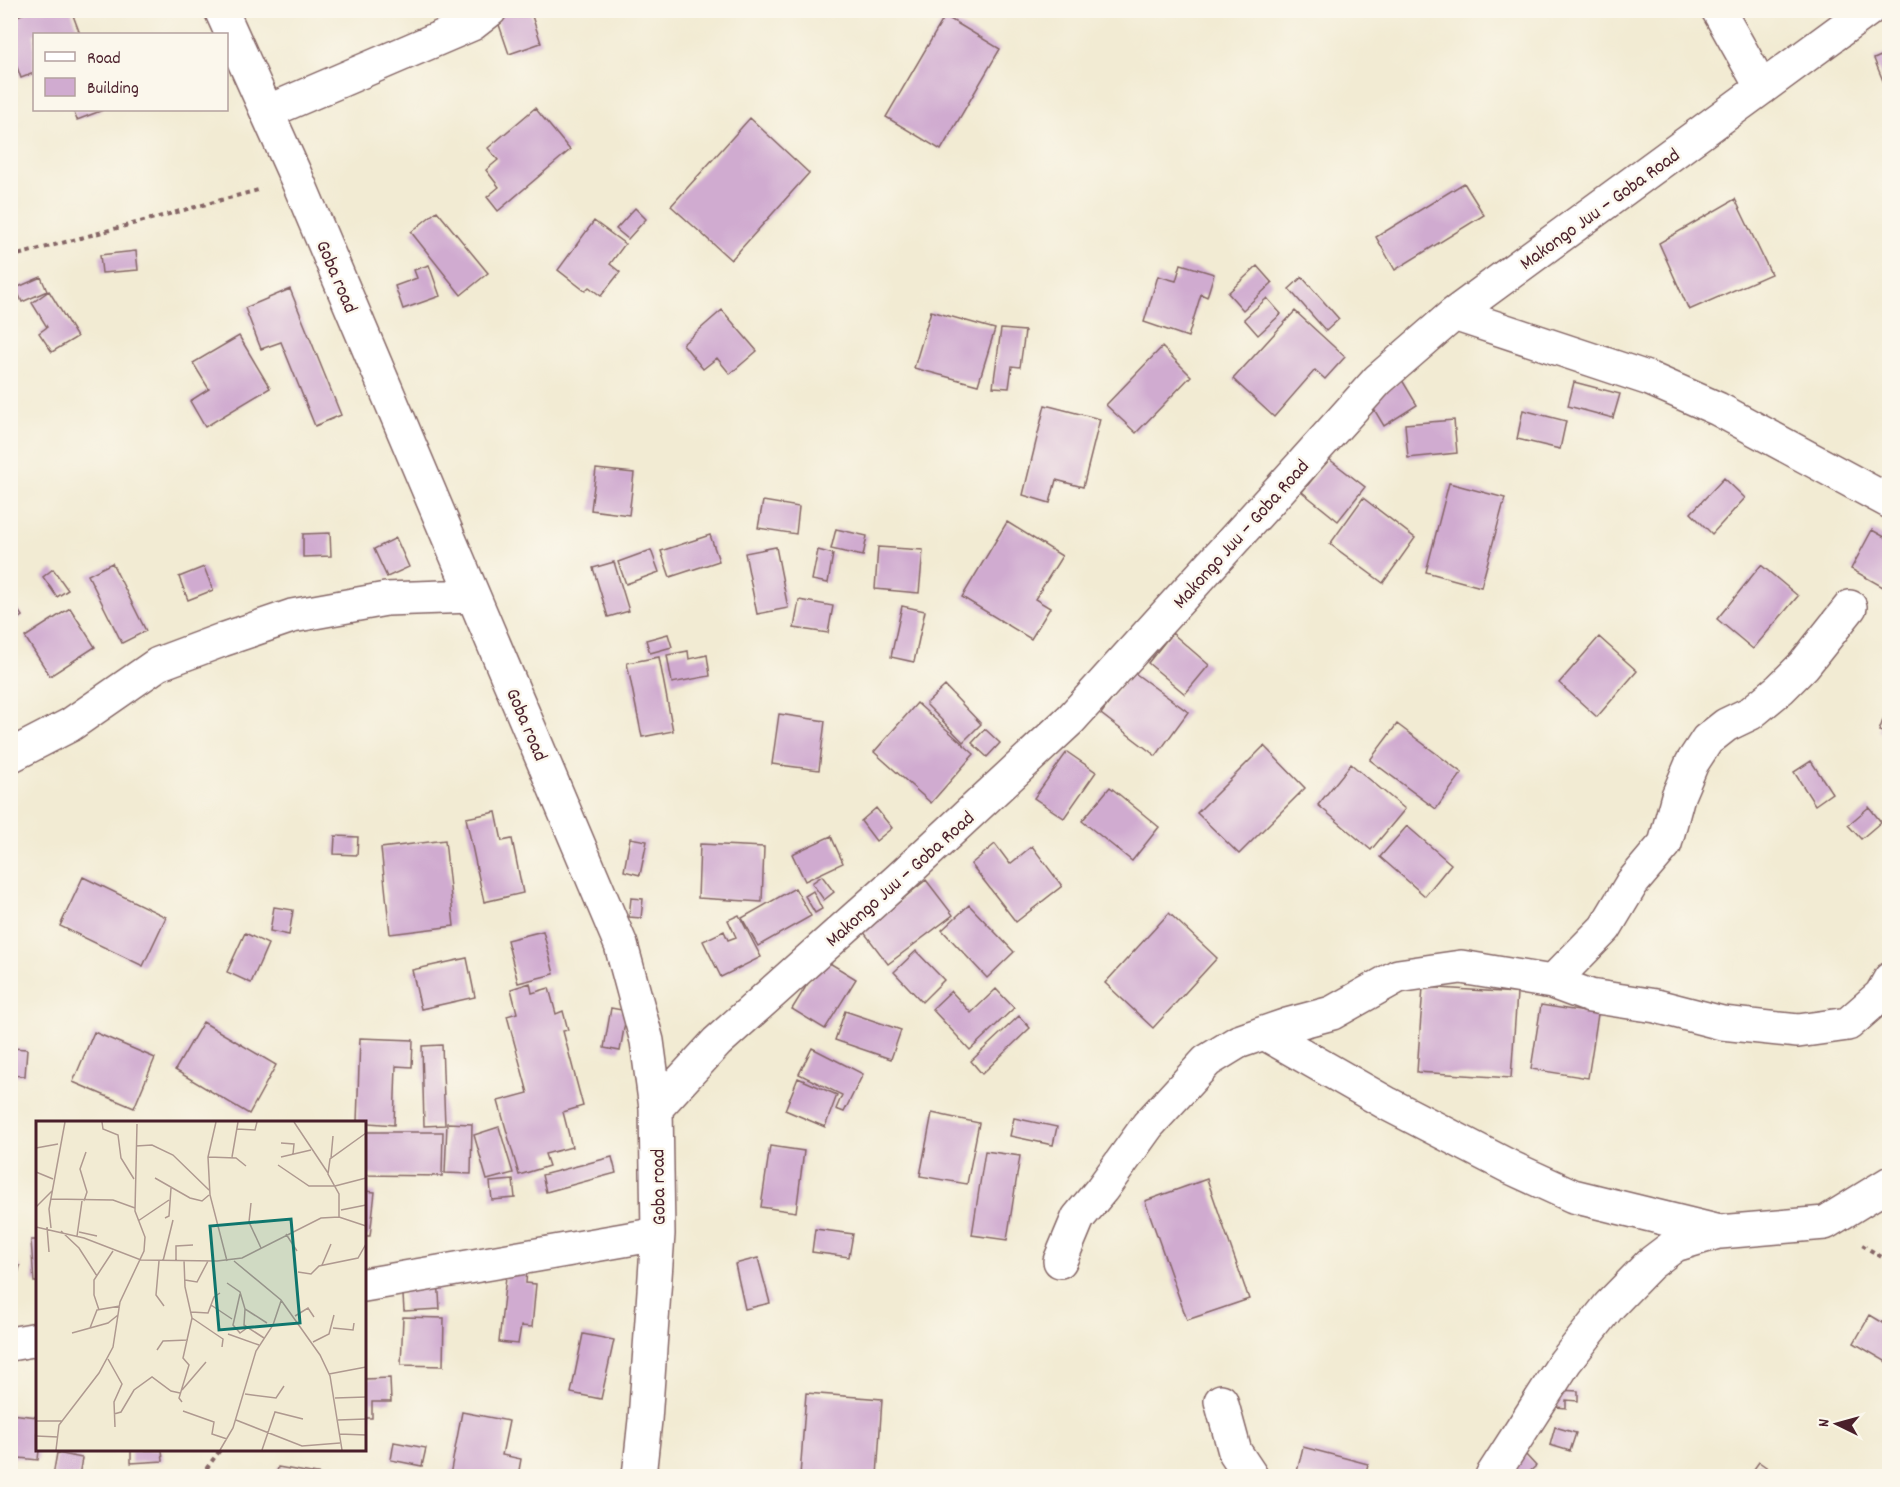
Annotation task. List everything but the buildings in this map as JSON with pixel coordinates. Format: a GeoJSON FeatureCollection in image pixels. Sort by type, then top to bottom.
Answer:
{"type":"FeatureCollection","features":[{"type":"Feature","properties":{"kind":"street","name":"Goba road"},"geometry":{"type":"LineString","coordinates":[[221,10],[297,179],[621,945],[646,1041],[656,1108],[658,1234],[639,1476]]}},
{"type":"Feature","properties":{"kind":"street"},"geometry":{"type":"LineString","coordinates":[[267,112],[472,24],[490,10]]}},
{"type":"Feature","properties":{"kind":"street"},"geometry":{"type":"LineString","coordinates":[[1718,10],[1762,88]]}},
{"type":"Feature","properties":{"kind":"street","name":"Makongo Juu – Goba Road"},"geometry":{"type":"LineString","coordinates":[[656,1108],[717,1042],[899,879],[1071,719],[1378,380],[1454,314],[1868,10]]}},
{"type":"Feature","properties":{"kind":"street"},"geometry":{"type":"LineString","coordinates":[[1454,314],[1659,383],[1718,409],[1890,502]]}},
{"type":"Feature","properties":{"kind":"street"},"geometry":{"type":"LineString","coordinates":[[10,756],[70,725],[158,664],[222,640],[292,616],[374,601],[473,596]]}},
{"type":"Feature","properties":{"kind":"street"},"geometry":{"type":"LineString","coordinates":[[1552,982],[1605,928],[1632,883],[1665,844],[1678,796],[1692,763],[1707,740],[1726,725],[1751,713],[1780,689],[1804,665],[1850,607]]}},
{"type":"Feature","properties":{"kind":"street"},"geometry":{"type":"LineString","coordinates":[[1060,1261],[1078,1218],[1102,1190],[1148,1125],[1207,1061],[1238,1042],[1332,1013],[1398,976],[1461,967],[1552,982],[1590,996],[1656,1006],[1722,1023],[1798,1031],[1848,1024],[1881,994],[1890,979]]}},
{"type":"Feature","properties":{"kind":"street"},"geometry":{"type":"LineString","coordinates":[[1264,1033],[1388,1104],[1512,1168],[1573,1196],[1720,1232]]}},
{"type":"Feature","properties":{"kind":"street"},"geometry":{"type":"LineString","coordinates":[[1492,1476],[1565,1362],[1609,1306],[1650,1263],[1675,1245],[1720,1232],[1825,1223],[1890,1183]]}},
{"type":"Feature","properties":{"kind":"street"},"geometry":{"type":"LineString","coordinates":[[366,1284],[658,1234]]}},
{"type":"Feature","properties":{"kind":"street"},"geometry":{"type":"LineString","coordinates":[[10,1344],[36,1339]]}},
{"type":"Feature","properties":{"kind":"street"},"geometry":{"type":"LineString","coordinates":[[1221,1401],[1235,1452],[1251,1476]]}},
{"type":"Feature","properties":{"kind":"path"},"geometry":{"type":"LineString","coordinates":[[10,257],[297,179]]}},
{"type":"Feature","properties":{"kind":"path"},"geometry":{"type":"LineString","coordinates":[[201,1476],[219,1451]]}}]}
